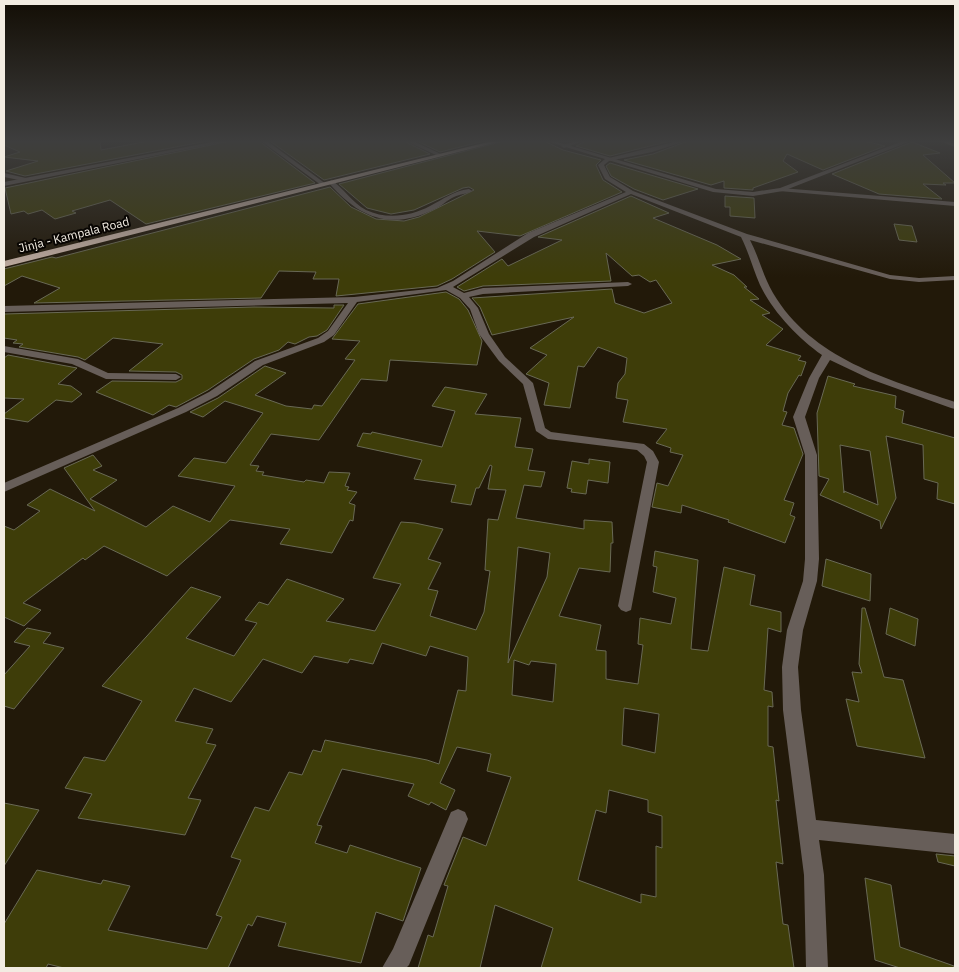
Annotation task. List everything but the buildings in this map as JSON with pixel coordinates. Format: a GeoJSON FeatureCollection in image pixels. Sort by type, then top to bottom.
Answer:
{"type":"FeatureCollection","features":[{"type":"Feature","properties":{"kind":"highway","name":"Jinja - Kampala Road"},"geometry":{"type":"LineString","coordinates":[[4,264],[314,186]]}},
{"type":"Feature","properties":{"kind":"street"},"geometry":{"type":"LineString","coordinates":[[331,186],[352,205],[366,214],[379,218],[410,216],[439,204],[452,194],[469,191]]}},
{"type":"Feature","properties":{"kind":"street"},"geometry":{"type":"LineString","coordinates":[[621,186],[631,192],[744,236],[890,277],[919,280],[955,278]]}},
{"type":"Feature","properties":{"kind":"street"},"geometry":{"type":"LineString","coordinates":[[699,186],[715,191],[753,194],[782,190],[955,204]]}},
{"type":"Feature","properties":{"kind":"street"},"geometry":{"type":"LineString","coordinates":[[782,190],[791,186]]}},
{"type":"Feature","properties":{"kind":"street"},"geometry":{"type":"LineString","coordinates":[[4,309],[354,300],[406,295],[446,287],[531,235],[631,192]]}},
{"type":"Feature","properties":{"kind":"street"},"geometry":{"type":"LineString","coordinates":[[744,236],[753,251],[768,292],[793,322],[828,354],[898,386],[955,406]]}},
{"type":"Feature","properties":{"kind":"street"},"geometry":{"type":"LineString","coordinates":[[463,296],[483,291],[628,284]]}},
{"type":"Feature","properties":{"kind":"street"},"geometry":{"type":"LineString","coordinates":[[446,287],[463,296],[474,308],[484,334],[502,360],[528,383],[540,429],[548,435],[640,447],[649,454],[653,462],[626,606]]}},
{"type":"Feature","properties":{"kind":"street"},"geometry":{"type":"LineString","coordinates":[[4,488],[182,410],[212,394],[258,363],[321,340],[332,332],[354,300]]}},
{"type":"Feature","properties":{"kind":"street"},"geometry":{"type":"LineString","coordinates":[[4,349],[75,361],[106,376],[176,377]]}},
{"type":"Feature","properties":{"kind":"street"},"geometry":{"type":"LineString","coordinates":[[817,968],[814,875],[792,710],[790,667],[795,630],[810,582],[812,559],[811,455],[799,417],[814,378],[828,354]]}},
{"type":"Feature","properties":{"kind":"street"},"geometry":{"type":"LineString","coordinates":[[393,968],[401,957],[458,819]]}},
{"type":"Feature","properties":{"kind":"street"},"geometry":{"type":"LineString","coordinates":[[808,829],[955,844]]}}]}
